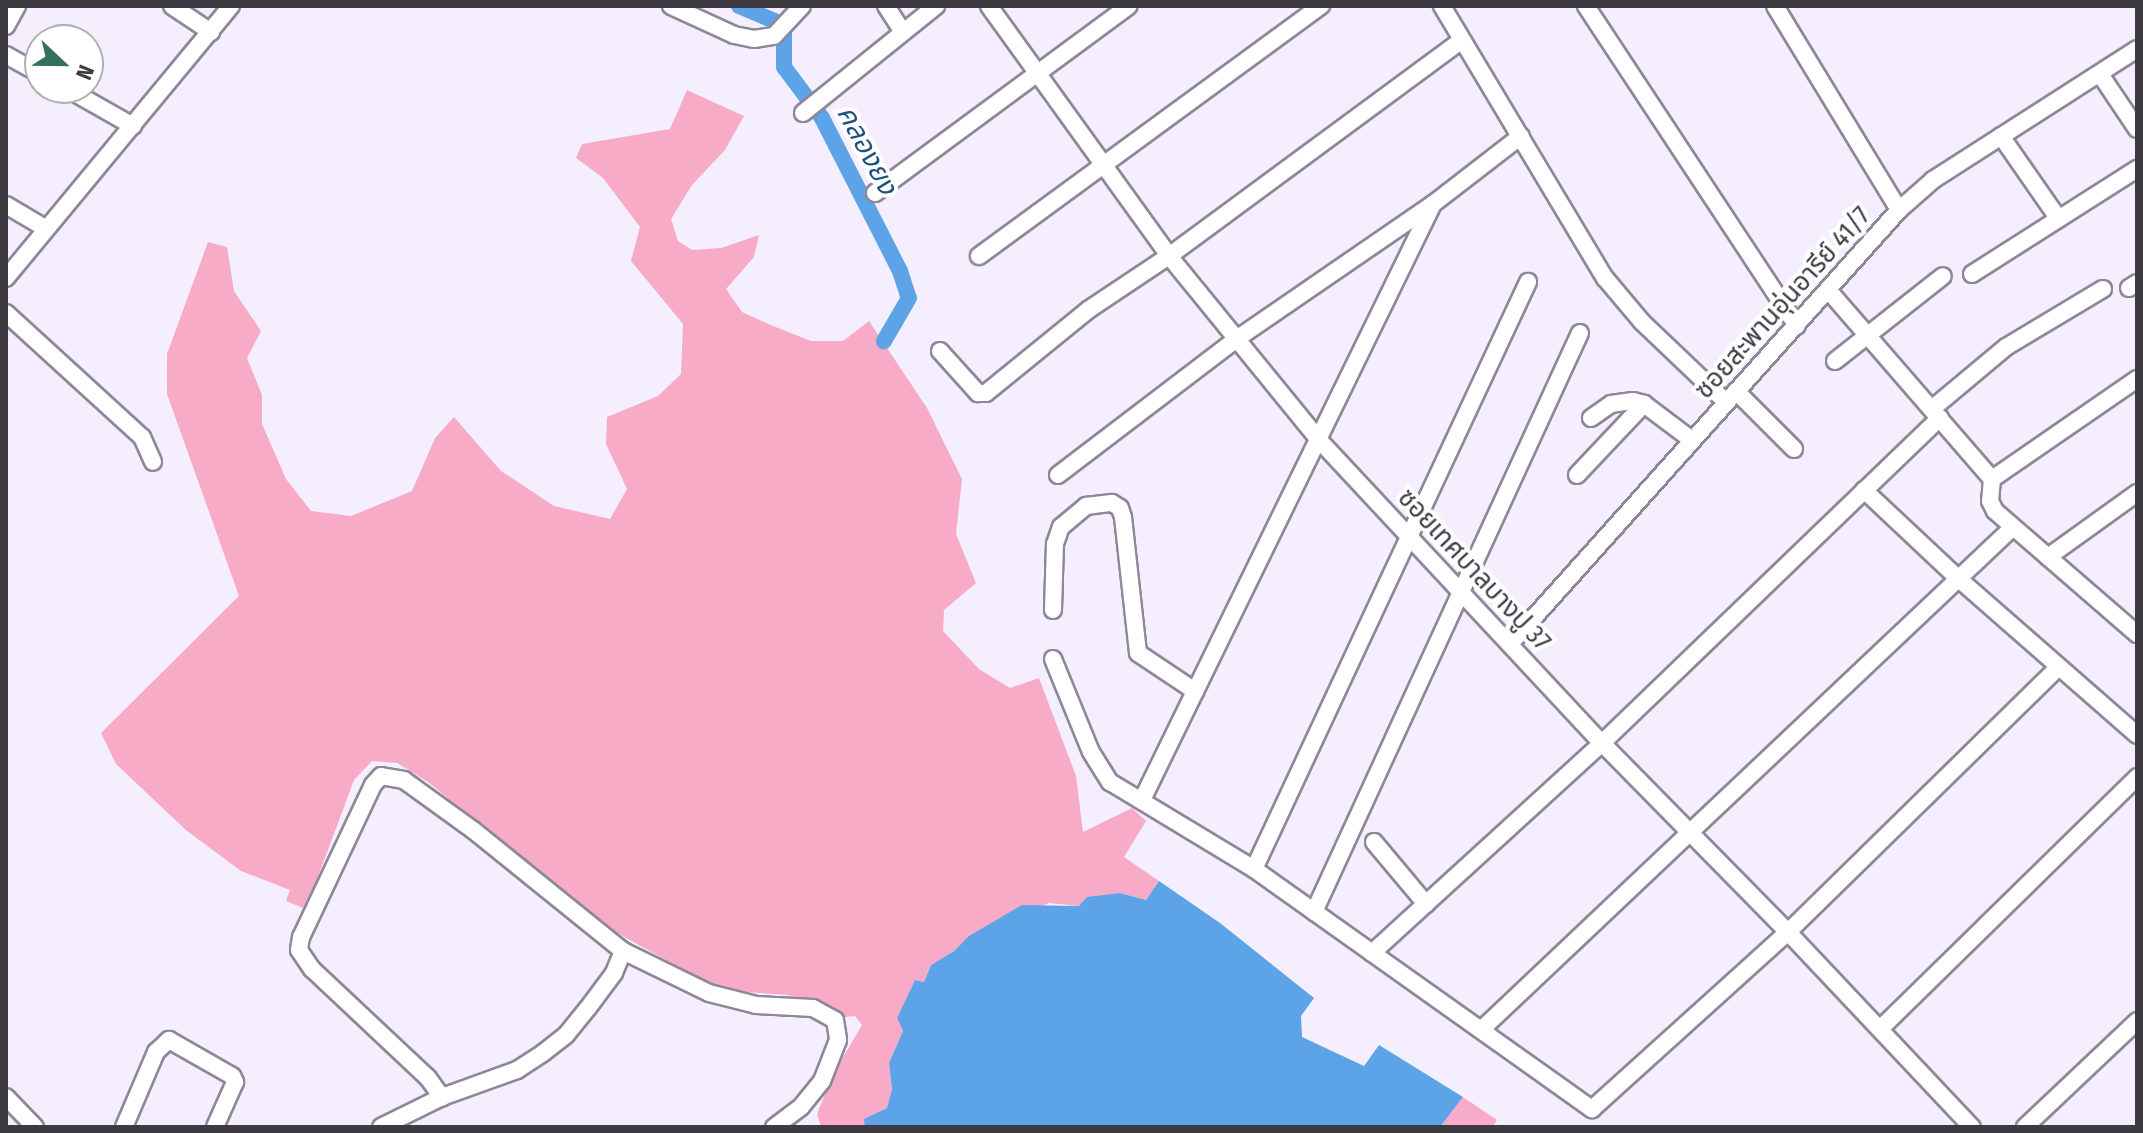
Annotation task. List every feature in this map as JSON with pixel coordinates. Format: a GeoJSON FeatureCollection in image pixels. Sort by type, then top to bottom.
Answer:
{"type":"FeatureCollection","features":[{"type":"Feature","properties":{"kind":"street"},"geometry":{"type":"LineString","coordinates":[[6,26],[17,6]]}},
{"type":"Feature","properties":{"kind":"street"},"geometry":{"type":"LineString","coordinates":[[172,6],[211,32]]}},
{"type":"Feature","properties":{"kind":"street"},"geometry":{"type":"LineString","coordinates":[[6,278],[231,6]]}},
{"type":"Feature","properties":{"kind":"street"},"geometry":{"type":"LineString","coordinates":[[671,6],[734,35],[754,39],[774,36],[802,6]]}},
{"type":"Feature","properties":{"kind":"street"},"geometry":{"type":"LineString","coordinates":[[886,6],[902,31]]}},
{"type":"Feature","properties":{"kind":"street"},"geometry":{"type":"LineString","coordinates":[[808,108],[936,6]]}},
{"type":"Feature","properties":{"kind":"street","name":"ซอยเทศบาลบางปู 37"},"geometry":{"type":"LineString","coordinates":[[989,6],[1169,256],[1319,440],[1461,588],[1602,743],[1693,833],[1972,1127]]}},
{"type":"Feature","properties":{"kind":"street"},"geometry":{"type":"LineString","coordinates":[[875,193],[1129,6]]}},
{"type":"Feature","properties":{"kind":"street"},"geometry":{"type":"LineString","coordinates":[[979,256],[1321,6]]}},
{"type":"Feature","properties":{"kind":"street"},"geometry":{"type":"LineString","coordinates":[[1442,6],[1622,300],[1794,449]]}},
{"type":"Feature","properties":{"kind":"street"},"geometry":{"type":"LineString","coordinates":[[1586,6],[1797,326]]}},
{"type":"Feature","properties":{"kind":"street"},"geometry":{"type":"LineString","coordinates":[[1775,6],[1899,210]]}},
{"type":"Feature","properties":{"kind":"street"},"geometry":{"type":"LineString","coordinates":[[940,351],[978,393],[986,393],[1088,310],[1169,256],[1462,40]]}},
{"type":"Feature","properties":{"kind":"street","name":"ซอยสะพานอุ่นอารีย์ 41/7"},"geometry":{"type":"LineString","coordinates":[[1511,643],[1899,210],[1933,180],[2137,49]]}},
{"type":"Feature","properties":{"kind":"street"},"geometry":{"type":"LineString","coordinates":[[6,55],[24,65]]}},
{"type":"Feature","properties":{"kind":"street"},"geometry":{"type":"LineString","coordinates":[[2100,74],[2137,129]]}},
{"type":"Feature","properties":{"kind":"street"},"geometry":{"type":"LineString","coordinates":[[94,104],[133,126]]}},
{"type":"Feature","properties":{"kind":"street"},"geometry":{"type":"LineString","coordinates":[[1058,475],[1235,340],[1433,204],[1521,136]]}},
{"type":"Feature","properties":{"kind":"street"},"geometry":{"type":"LineString","coordinates":[[2001,136],[2058,218]]}},
{"type":"Feature","properties":{"kind":"street"},"geometry":{"type":"LineString","coordinates":[[1972,274],[2137,169]]}},
{"type":"Feature","properties":{"kind":"street"},"geometry":{"type":"LineString","coordinates":[[1142,800],[1433,204]]}},
{"type":"Feature","properties":{"kind":"street"},"geometry":{"type":"LineString","coordinates":[[6,205],[45,228]]}},
{"type":"Feature","properties":{"kind":"street"},"geometry":{"type":"LineString","coordinates":[[1835,361],[1943,276]]}},
{"type":"Feature","properties":{"kind":"street"},"geometry":{"type":"LineString","coordinates":[[1254,869],[1528,282]]}},
{"type":"Feature","properties":{"kind":"street"},"geometry":{"type":"LineString","coordinates":[[1372,953],[1602,743],[1864,490],[1936,413],[2006,347],[2103,289]]}},
{"type":"Feature","properties":{"kind":"street"},"geometry":{"type":"LineString","coordinates":[[1829,291],[1992,479],[1990,501],[2012,528],[2136,631]]}},
{"type":"Feature","properties":{"kind":"street"},"geometry":{"type":"LineString","coordinates":[[6,313],[142,437],[153,462]]}},
{"type":"Feature","properties":{"kind":"street"},"geometry":{"type":"LineString","coordinates":[[1314,912],[1580,333]]}},
{"type":"Feature","properties":{"kind":"street"},"geometry":{"type":"LineString","coordinates":[[1992,479],[2137,379]]}},
{"type":"Feature","properties":{"kind":"street"},"geometry":{"type":"LineString","coordinates":[[1591,418],[1622,400],[1644,404],[1692,440]]}},
{"type":"Feature","properties":{"kind":"street"},"geometry":{"type":"LineString","coordinates":[[1577,475],[1644,404]]}},
{"type":"Feature","properties":{"kind":"street"},"geometry":{"type":"LineString","coordinates":[[1864,490],[1960,580],[2137,735]]}},
{"type":"Feature","properties":{"kind":"street"},"geometry":{"type":"LineString","coordinates":[[2048,557],[2137,493]]}},
{"type":"Feature","properties":{"kind":"street"},"geometry":{"type":"LineString","coordinates":[[1053,610],[1055,544],[1061,527],[1086,506],[1112,503],[1120,508],[1123,517],[1138,653],[1150,664],[1195,691]]}},
{"type":"Feature","properties":{"kind":"street"},"geometry":{"type":"LineString","coordinates":[[1482,1029],[1693,833],[2012,528]]}},
{"type":"Feature","properties":{"kind":"street"},"geometry":{"type":"LineString","coordinates":[[1053,659],[1091,752],[1103,772],[1124,793],[1142,800],[1254,869],[1592,1109],[1788,932],[2059,667]]}},
{"type":"Feature","properties":{"kind":"street"},"geometry":{"type":"LineString","coordinates":[[442,1097],[428,1078],[312,969],[299,950],[308,923],[373,785],[381,776],[404,780],[473,830],[623,951],[709,993],[756,1005],[813,1008],[835,1020],[838,1040],[822,1081],[801,1107],[774,1127]]}},
{"type":"Feature","properties":{"kind":"street"},"geometry":{"type":"LineString","coordinates":[[1880,1029],[2137,777]]}},
{"type":"Feature","properties":{"kind":"street"},"geometry":{"type":"LineString","coordinates":[[1374,842],[1426,904]]}},
{"type":"Feature","properties":{"kind":"street"},"geometry":{"type":"LineString","coordinates":[[381,1127],[442,1097],[517,1070],[566,1035],[614,973],[623,951]]}},
{"type":"Feature","properties":{"kind":"street"},"geometry":{"type":"LineString","coordinates":[[2025,1127],[2137,1021]]}},
{"type":"Feature","properties":{"kind":"street"},"geometry":{"type":"LineString","coordinates":[[124,1127],[156,1052],[169,1040],[221,1069],[235,1082],[215,1127]]}},
{"type":"Feature","properties":{"kind":"street"},"geometry":{"type":"LineString","coordinates":[[6,1097],[35,1127]]}},
{"type":"Feature","properties":{"kind":"shaded area"},"geometry":{"type":"Polygon","coordinates":[[[687,90],[744,116],[725,150],[692,185],[671,219],[678,241],[692,250],[721,248],[759,235],[754,257],[726,289],[742,312],[773,326],[811,341],[843,341],[869,321],[927,408],[962,479],[956,534],[976,583],[944,610],[943,631],[979,669],[1010,688],[1039,678],[1076,776],[1083,832],[1132,808],[1146,821],[1124,857],[1159,881],[1146,900],[1120,893],[1079,906],[1049,903],[970,936],[954,951],[931,965],[924,982],[915,980],[897,1018],[903,1031],[889,1063],[892,1089],[887,1108],[865,1119],[865,1127],[821,1127],[817,1114],[833,1074],[862,1025],[855,1016],[845,1017],[788,995],[731,991],[696,977],[603,925],[428,782],[397,763],[372,761],[354,780],[306,909],[286,901],[290,890],[241,871],[187,831],[116,764],[101,733],[239,596],[167,394],[167,354],[208,242],[227,247],[234,291],[261,331],[247,358],[262,395],[262,424],[286,479],[311,511],[351,516],[412,491],[435,438],[454,417],[501,471],[554,506],[610,519],[627,489],[606,444],[607,417],[658,396],[681,374],[683,324],[631,261],[640,227],[603,178],[576,158],[582,144],[670,129],[687,90]]]}},
{"type":"Feature","properties":{"kind":"shaded area"},"geometry":{"type":"Polygon","coordinates":[[[1463,1097],[1497,1120],[1492,1127],[1440,1127],[1463,1097]]]}},
{"type":"Feature","properties":{"kind":"water"},"geometry":{"type":"Polygon","coordinates":[[[1159,881],[1220,923],[1314,998],[1301,1016],[1302,1037],[1364,1066],[1379,1045],[1463,1097],[1440,1127],[865,1127],[864,1119],[887,1108],[892,1089],[889,1063],[903,1031],[897,1018],[915,980],[924,982],[931,965],[954,951],[969,936],[1022,905],[1079,906],[1087,897],[1120,893],[1146,900],[1159,881]]]}},
{"type":"Feature","properties":{"kind":"waterway","name":"คลองยง"},"geometry":{"type":"LineString","coordinates":[[739,6],[774,21],[784,35],[784,67],[822,118],[900,271],[909,298],[884,341]]}}]}
